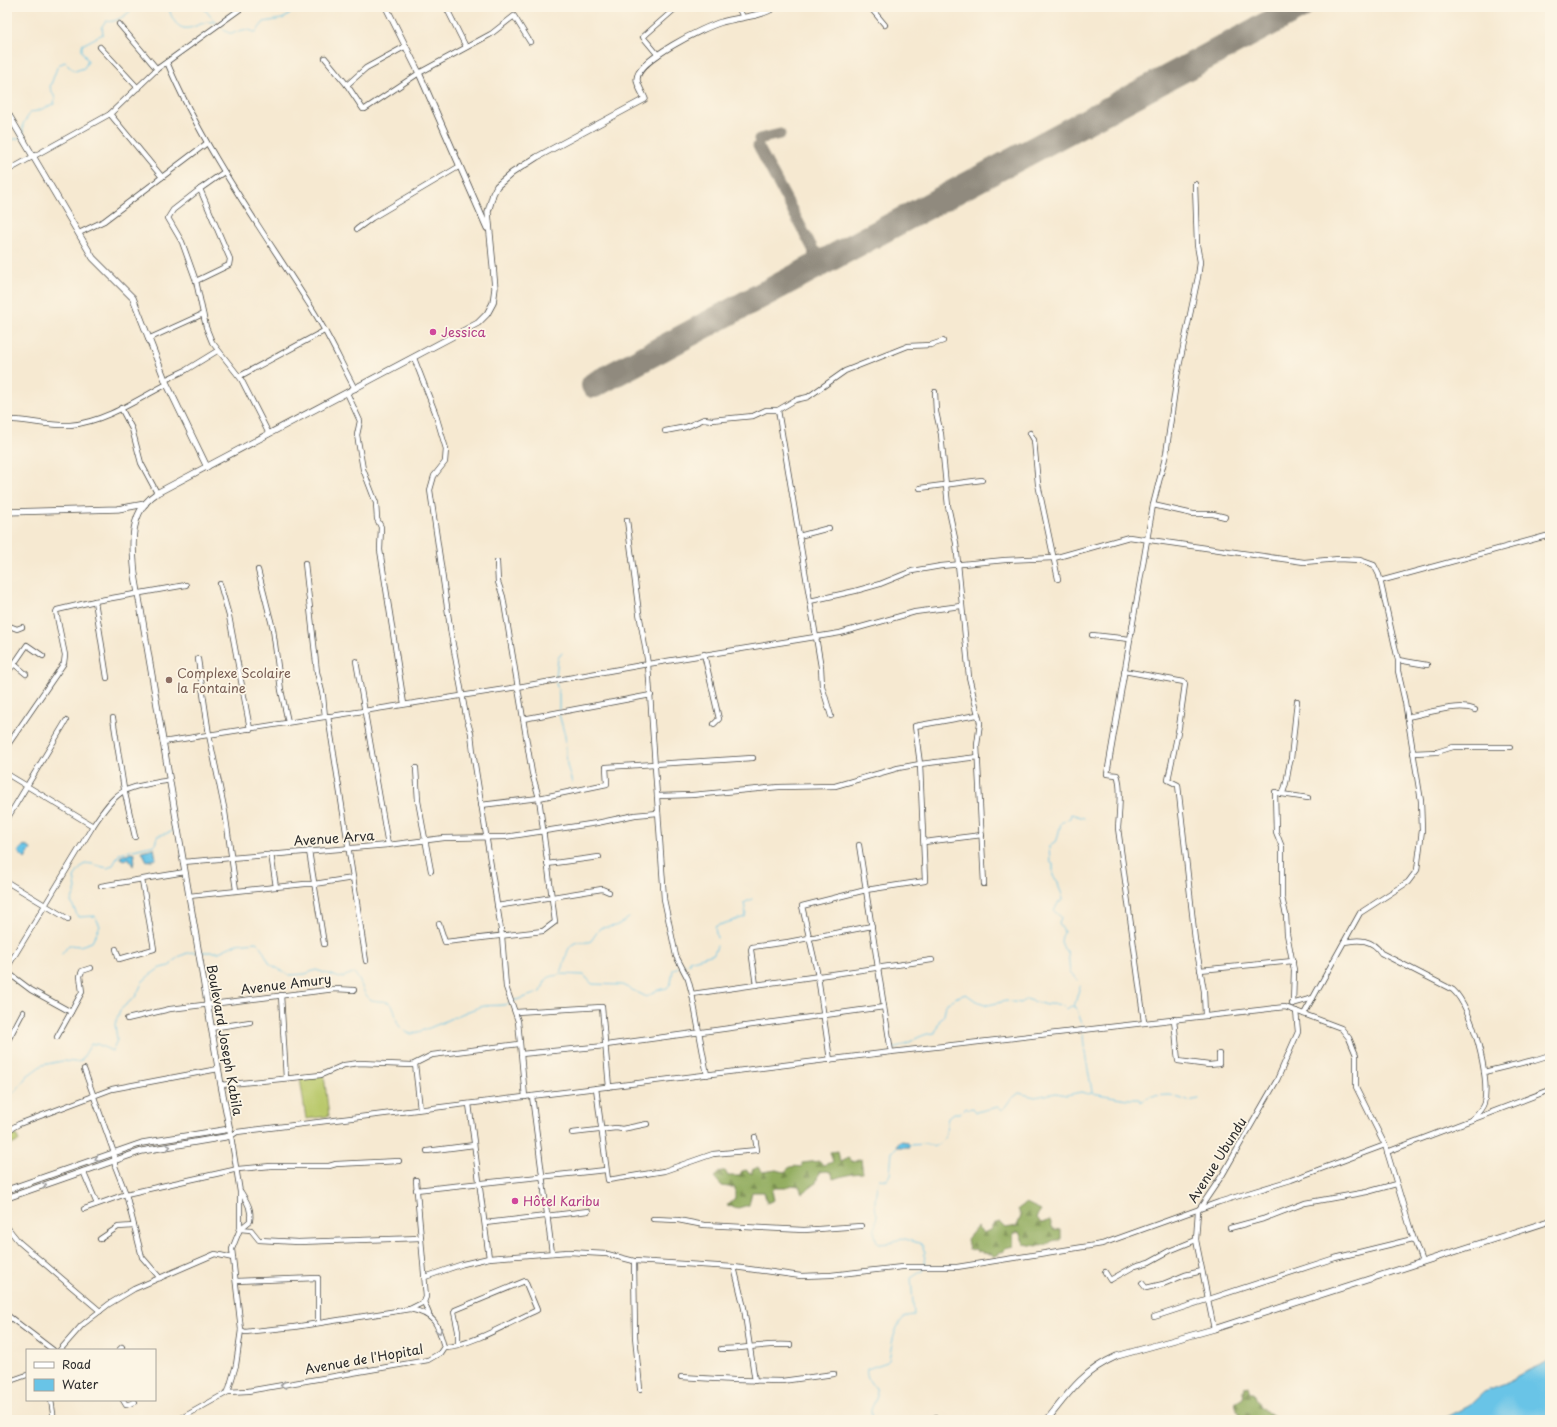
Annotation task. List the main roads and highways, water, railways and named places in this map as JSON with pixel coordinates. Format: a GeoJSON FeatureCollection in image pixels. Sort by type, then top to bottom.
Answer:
{"type":"FeatureCollection","features":[{"type":"Feature","properties":{"kind":"water"},"geometry":{"type":"Polygon","coordinates":[[[24,845],[31,849],[25,859],[18,852],[24,845]]]}},
{"type":"Feature","properties":{"kind":"water"},"geometry":{"type":"Polygon","coordinates":[[[154,848],[156,859],[147,861],[142,851],[154,848]]]}},
{"type":"Feature","properties":{"kind":"water"},"geometry":{"type":"Polygon","coordinates":[[[130,853],[135,854],[133,866],[129,858],[124,860],[120,858],[122,855],[127,855],[130,853]]]}},
{"type":"Feature","properties":{"kind":"water"},"geometry":{"type":"Polygon","coordinates":[[[898,1142],[907,1142],[909,1147],[896,1147],[898,1142]]]}},
{"type":"Feature","properties":{"kind":"water"},"geometry":{"type":"Polygon","coordinates":[[[1550,1361],[1550,1420],[1441,1420],[1469,1406],[1484,1392],[1503,1385],[1517,1376],[1550,1361]]]}},
{"type":"Feature","properties":{"kind":"waterway"},"geometry":{"type":"LineString","coordinates":[[23,135],[23,124],[31,112],[54,104],[55,98],[50,87],[58,65],[65,62],[75,71],[84,68],[88,61],[82,51],[82,45],[103,34],[102,26],[106,21],[109,22],[121,18],[129,13],[134,7]]}},
{"type":"Feature","properties":{"kind":"waterway"},"geometry":{"type":"LineString","coordinates":[[170,7],[170,13],[175,22],[184,28],[214,22]]}},
{"type":"Feature","properties":{"kind":"waterway"},"geometry":{"type":"LineString","coordinates":[[203,7],[216,23]]}},
{"type":"Feature","properties":{"kind":"waterway"},"geometry":{"type":"LineString","coordinates":[[221,27],[228,33],[245,30],[256,32],[264,22],[282,19],[288,16],[294,9],[308,7]]}},
{"type":"Feature","properties":{"kind":"waterway"},"geometry":{"type":"LineString","coordinates":[[326,7],[329,10],[333,7]]}},
{"type":"Feature","properties":{"kind":"waterway"},"geometry":{"type":"LineString","coordinates":[[7,141],[19,138]]}},
{"type":"Feature","properties":{"kind":"waterway"},"geometry":{"type":"LineString","coordinates":[[556,677],[558,658],[562,653]]}},
{"type":"Feature","properties":{"kind":"waterway"},"geometry":{"type":"LineString","coordinates":[[556,683],[559,694],[559,711]]}},
{"type":"Feature","properties":{"kind":"waterway"},"geometry":{"type":"LineString","coordinates":[[559,714],[565,736],[567,765],[572,783]]}},
{"type":"Feature","properties":{"kind":"waterway"},"geometry":{"type":"LineString","coordinates":[[1077,980],[1070,973],[1068,952],[1064,949],[1061,942],[1064,932],[1059,924],[1061,917],[1054,911],[1058,903],[1063,900],[1058,882],[1053,876],[1053,864],[1050,862],[1049,846],[1057,840],[1061,823],[1070,818],[1071,814],[1084,818]]}},
{"type":"Feature","properties":{"kind":"waterway"},"geometry":{"type":"LineString","coordinates":[[62,954],[69,945],[80,946],[92,942],[100,926],[95,916],[78,917],[71,902],[76,889],[74,877],[85,864],[108,868],[113,865],[120,853],[155,845],[157,836],[171,832],[173,828],[171,815]]}},
{"type":"Feature","properties":{"kind":"waterway"},"geometry":{"type":"LineString","coordinates":[[717,938],[716,926],[745,917],[746,913],[744,903],[752,899]]}},
{"type":"Feature","properties":{"kind":"waterway"},"geometry":{"type":"LineString","coordinates":[[513,1001],[541,992],[548,978],[559,975],[570,946],[578,942],[591,941],[600,928],[616,926],[629,918]]}},
{"type":"Feature","properties":{"kind":"waterway"},"geometry":{"type":"LineString","coordinates":[[202,952],[219,952],[236,944],[256,942],[260,945],[270,964],[289,975],[305,974],[316,970],[340,978],[353,973],[370,999],[391,1004],[398,1024],[401,1028],[411,1034],[480,1007],[511,1003]]}},
{"type":"Feature","properties":{"kind":"waterway"},"geometry":{"type":"LineString","coordinates":[[684,965],[689,964],[689,961],[714,954],[717,946]]}},
{"type":"Feature","properties":{"kind":"waterway"},"geometry":{"type":"LineString","coordinates":[[7,1095],[15,1092],[27,1076],[42,1065],[62,1061],[81,1061],[91,1044],[97,1044],[112,1051],[117,1040],[115,1024],[120,1010],[136,996],[143,981],[160,968],[170,966],[181,956],[196,952]]}},
{"type":"Feature","properties":{"kind":"waterway"},"geometry":{"type":"LineString","coordinates":[[560,974],[584,975],[592,984],[622,985],[647,997],[657,990],[667,988],[671,983],[673,970],[678,967]]}},
{"type":"Feature","properties":{"kind":"waterway"},"geometry":{"type":"LineString","coordinates":[[1074,1007],[1080,986]]}},
{"type":"Feature","properties":{"kind":"waterway"},"geometry":{"type":"LineString","coordinates":[[893,1049],[924,1035],[935,1033],[940,1019],[944,1015],[946,1004],[957,997],[966,994],[976,1001],[988,1005],[1006,1001],[1021,1003],[1026,999],[1046,1005],[1052,1003],[1064,1006],[1067,1009],[1071,1006],[1076,1007],[1083,1027]]}},
{"type":"Feature","properties":{"kind":"waterway"},"geometry":{"type":"LineString","coordinates":[[1083,1034],[1085,1056],[1092,1092]]}},
{"type":"Feature","properties":{"kind":"waterway"},"geometry":{"type":"LineString","coordinates":[[909,1145],[926,1144],[935,1146],[943,1140],[946,1134],[948,1118],[954,1113],[960,1113],[966,1107],[969,1109],[973,1108],[976,1112],[998,1107],[1003,1110],[1010,1100],[1019,1093],[1035,1097],[1056,1093],[1066,1095],[1081,1092],[1127,1099],[1139,1099],[1141,1102],[1150,1096],[1170,1095],[1188,1101],[1199,1099]]}},
{"type":"Feature","properties":{"kind":"waterway"},"geometry":{"type":"LineString","coordinates":[[897,1148],[892,1152],[890,1174],[887,1180],[879,1179],[875,1202],[877,1214],[875,1235],[878,1244],[890,1243],[902,1238],[922,1244],[925,1253],[924,1265]]}},
{"type":"Feature","properties":{"kind":"waterway"},"geometry":{"type":"LineString","coordinates":[[872,1420],[871,1410],[877,1395],[876,1388],[870,1382],[868,1377],[867,1369],[889,1360],[898,1325],[905,1317],[914,1315],[911,1278],[922,1271],[923,1268]]}},
{"type":"Feature","properties":{"kind":"place","name":"Jessica"},"geometry":{"type":"Point","coordinates":[433,332]}},
{"type":"Feature","properties":{"kind":"place","name":"Complexe Scolaire la Fontaine"},"geometry":{"type":"Point","coordinates":[169,680]}},
{"type":"Feature","properties":{"kind":"place","name":"Hôtel Karibu"},"geometry":{"type":"Point","coordinates":[515,1201]}}]}
